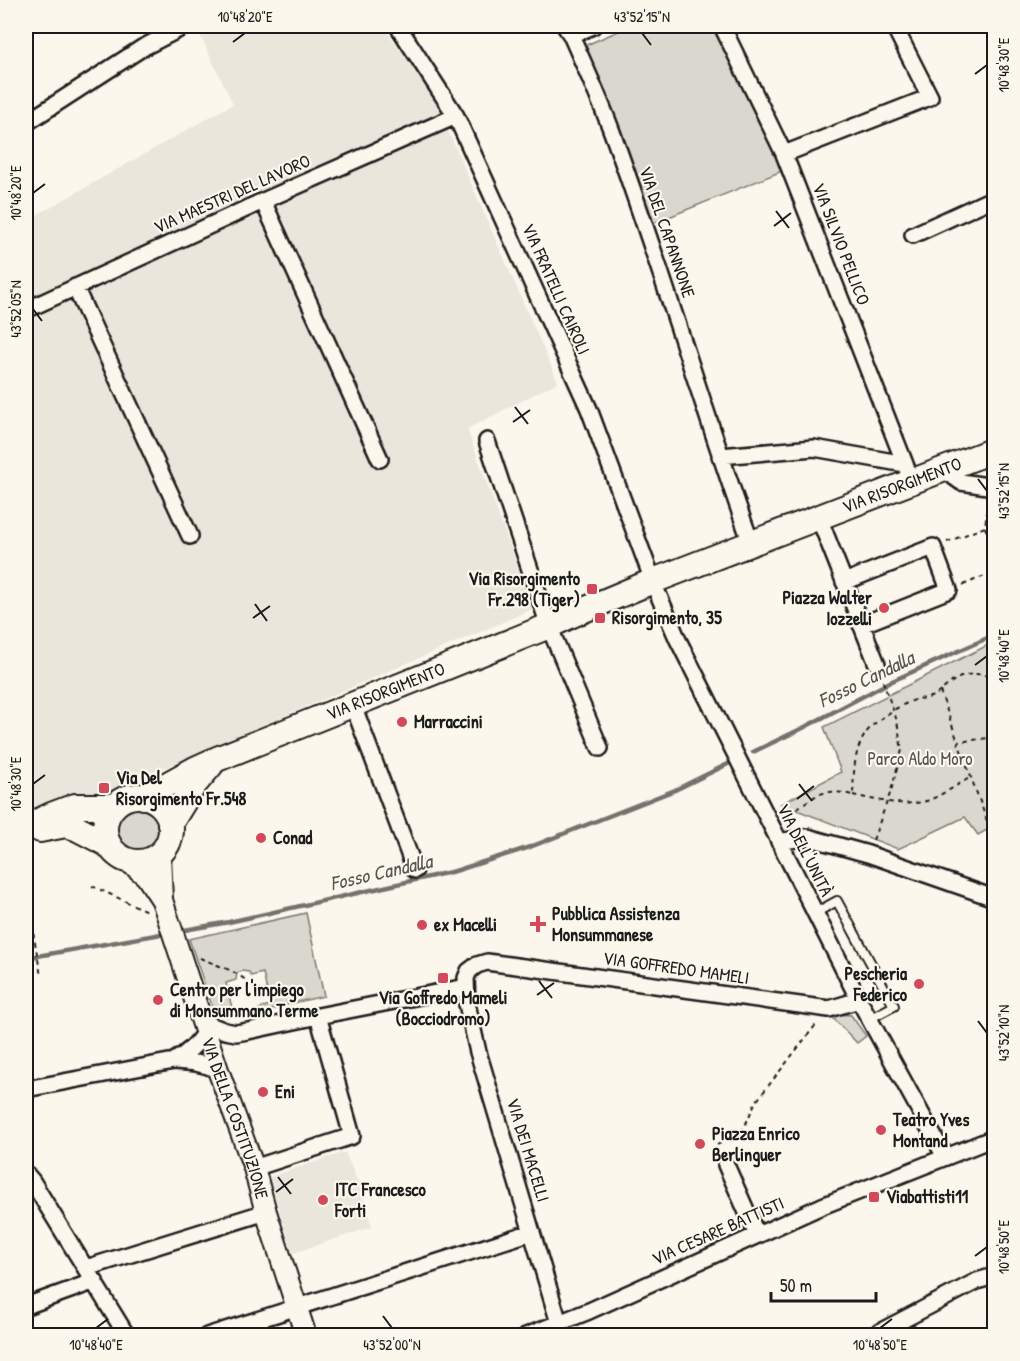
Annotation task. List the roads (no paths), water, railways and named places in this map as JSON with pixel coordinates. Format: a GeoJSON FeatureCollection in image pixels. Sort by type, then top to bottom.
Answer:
{"type":"FeatureCollection","features":[{"type":"Feature","properties":{"kind":"main road","name":"VIA RISORGIMENTO"},"geometry":{"type":"LineString","coordinates":[[26,827],[75,806],[114,806],[128,798],[144,797],[217,759],[558,623],[656,588],[751,543],[807,522],[909,473],[949,468],[994,450]]}},
{"type":"Feature","properties":{"kind":"main road"},"geometry":{"type":"LineString","coordinates":[[656,588],[763,544],[807,522]]}},
{"type":"Feature","properties":{"kind":"main road","name":"VIA RISORGIMENTO"},"geometry":{"type":"LineString","coordinates":[[160,854],[169,840],[170,824],[194,785],[217,759]]}},
{"type":"Feature","properties":{"kind":"main road"},"geometry":{"type":"LineString","coordinates":[[144,797],[152,799],[164,809],[170,824]]}},
{"type":"Feature","properties":{"kind":"main road"},"geometry":{"type":"LineString","coordinates":[[114,806],[108,814],[105,825],[105,835],[114,852],[128,861],[139,862],[150,860],[160,854]]}},
{"type":"Feature","properties":{"kind":"main road"},"geometry":{"type":"LineString","coordinates":[[26,833],[66,825],[109,845]]}},
{"type":"Feature","properties":{"kind":"street"},"geometry":{"type":"LineString","coordinates":[[26,123],[180,26]]}},
{"type":"Feature","properties":{"kind":"street","name":"VIA FRATELLI CAIROLI"},"geometry":{"type":"LineString","coordinates":[[398,26],[456,116],[589,409],[656,588]]}},
{"type":"Feature","properties":{"kind":"street"},"geometry":{"type":"LineString","coordinates":[[568,30],[593,26]]}},
{"type":"Feature","properties":{"kind":"street","name":"VIA SILVIO PELLICO"},"geometry":{"type":"LineString","coordinates":[[722,26],[784,154],[909,473]]}},
{"type":"Feature","properties":{"kind":"street"},"geometry":{"type":"LineString","coordinates":[[784,154],[930,97],[894,26]]}},
{"type":"Feature","properties":{"kind":"street","name":"VIA DEL CAPANNONE"},"geometry":{"type":"LineString","coordinates":[[568,30],[611,129],[751,543]]}},
{"type":"Feature","properties":{"kind":"street","name":"VIA MAESTRI DEL LAVORO"},"geometry":{"type":"LineString","coordinates":[[26,310],[263,201],[456,116]]}},
{"type":"Feature","properties":{"kind":"street"},"geometry":{"type":"LineString","coordinates":[[913,235],[994,198]]}},
{"type":"Feature","properties":{"kind":"street"},"geometry":{"type":"LineString","coordinates":[[263,201],[380,459]]}},
{"type":"Feature","properties":{"kind":"street"},"geometry":{"type":"LineString","coordinates":[[75,287],[190,536]]}},
{"type":"Feature","properties":{"kind":"street"},"geometry":{"type":"LineString","coordinates":[[487,441],[558,623],[600,748]]}},
{"type":"Feature","properties":{"kind":"street"},"geometry":{"type":"LineString","coordinates":[[720,456],[814,448],[909,473]]}},
{"type":"Feature","properties":{"kind":"street"},"geometry":{"type":"LineString","coordinates":[[949,468],[954,477],[961,482],[992,487]]}},
{"type":"Feature","properties":{"kind":"street"},"geometry":{"type":"LineString","coordinates":[[807,522],[844,582],[877,664]]}},
{"type":"Feature","properties":{"kind":"street"},"geometry":{"type":"LineString","coordinates":[[844,582],[933,547],[949,590],[861,625]]}},
{"type":"Feature","properties":{"kind":"street","name":"VIA DELL'UNITÀ"},"geometry":{"type":"LineString","coordinates":[[656,588],[678,640],[814,913],[945,1157]]}},
{"type":"Feature","properties":{"kind":"street"},"geometry":{"type":"LineString","coordinates":[[353,705],[415,870]]}},
{"type":"Feature","properties":{"kind":"street"},"geometry":{"type":"LineString","coordinates":[[779,842],[807,837],[868,854],[994,898]]}},
{"type":"Feature","properties":{"kind":"street","name":"VIA DELLA COSTITUZIONE"},"geometry":{"type":"LineString","coordinates":[[160,854],[162,900],[168,921],[197,1006],[208,1028],[218,1070],[254,1168],[306,1335]]}},
{"type":"Feature","properties":{"kind":"street","name":"VIA DELLA COSTITUZIONE"},"geometry":{"type":"LineString","coordinates":[[128,861],[146,876],[162,900]]}},
{"type":"Feature","properties":{"kind":"street","name":"VIA GOFFREDO MAMELI"},"geometry":{"type":"LineString","coordinates":[[466,987],[469,971],[487,962],[829,1009],[859,1000]]}},
{"type":"Feature","properties":{"kind":"street"},"geometry":{"type":"LineString","coordinates":[[208,1028],[236,1033],[466,987]]}},
{"type":"Feature","properties":{"kind":"street","name":"VIA DEI MACELLI"},"geometry":{"type":"LineString","coordinates":[[466,987],[478,1052],[559,1323]]}},
{"type":"Feature","properties":{"kind":"street"},"geometry":{"type":"LineString","coordinates":[[254,1168],[352,1136],[318,1016]]}},
{"type":"Feature","properties":{"kind":"street"},"geometry":{"type":"LineString","coordinates":[[174,1061],[187,1053],[208,1028]]}},
{"type":"Feature","properties":{"kind":"street"},"geometry":{"type":"LineString","coordinates":[[208,1028],[216,1037],[239,1106],[238,1124]]}},
{"type":"Feature","properties":{"kind":"street"},"geometry":{"type":"LineString","coordinates":[[26,1089],[174,1061],[209,1065],[218,1070]]}},
{"type":"Feature","properties":{"kind":"street","name":"VIA CESARE BATTISTI"},"geometry":{"type":"LineString","coordinates":[[526,1335],[589,1311],[822,1206],[994,1138]]}},
{"type":"Feature","properties":{"kind":"street"},"geometry":{"type":"LineString","coordinates":[[726,1165],[757,1235]]}},
{"type":"Feature","properties":{"kind":"street"},"geometry":{"type":"LineString","coordinates":[[26,1174],[32,1180],[127,1335]]}},
{"type":"Feature","properties":{"kind":"street"},"geometry":{"type":"LineString","coordinates":[[86,1268],[266,1212]]}},
{"type":"Feature","properties":{"kind":"street"},"geometry":{"type":"LineString","coordinates":[[207,1335],[532,1232]]}},
{"type":"Feature","properties":{"kind":"street"},"geometry":{"type":"LineString","coordinates":[[872,1335],[977,1281],[994,1276]]}},
{"type":"Feature","properties":{"kind":"street"},"geometry":{"type":"LineString","coordinates":[[26,1306],[95,1281]]}},
{"type":"Feature","properties":{"kind":"lane"},"geometry":{"type":"LineString","coordinates":[[814,913],[837,901],[894,1005],[869,1019]]}},
{"type":"Feature","properties":{"kind":"waterway","name":"Fosso Candalla"},"geometry":{"type":"LineString","coordinates":[[753,752],[890,682],[994,635]]}},
{"type":"Feature","properties":{"kind":"waterway","name":"Fosso Candalla"},"geometry":{"type":"LineString","coordinates":[[179,931],[229,922],[455,871],[530,847],[675,790],[728,764]]}},
{"type":"Feature","properties":{"kind":"waterway","name":"Fosso Candalla"},"geometry":{"type":"LineString","coordinates":[[26,958],[167,933]]}},
{"type":"Feature","properties":{"kind":"place","name":"Via Risorgimento Fr.298 (Tiger)"},"geometry":{"type":"Point","coordinates":[592,589]}},
{"type":"Feature","properties":{"kind":"place","name":"Piazza Walter Iozzelli"},"geometry":{"type":"Point","coordinates":[884,608]}},
{"type":"Feature","properties":{"kind":"place","name":"Risorgimento, 35"},"geometry":{"type":"Point","coordinates":[600,618]}},
{"type":"Feature","properties":{"kind":"place","name":"Marraccini"},"geometry":{"type":"Point","coordinates":[402,722]}},
{"type":"Feature","properties":{"kind":"place","name":"Via Del Risorgimento Fr.548"},"geometry":{"type":"Point","coordinates":[104,788]}},
{"type":"Feature","properties":{"kind":"place","name":"Conad"},"geometry":{"type":"Point","coordinates":[261,838]}},
{"type":"Feature","properties":{"kind":"place","name":"Pubblica Assistenza Monsummanese"},"geometry":{"type":"Point","coordinates":[538,924]}},
{"type":"Feature","properties":{"kind":"place","name":"ex Macelli"},"geometry":{"type":"Point","coordinates":[422,925]}},
{"type":"Feature","properties":{"kind":"place","name":"Via Goffredo Mameli (Bocciodromo)"},"geometry":{"type":"Point","coordinates":[443,978]}},
{"type":"Feature","properties":{"kind":"place","name":"Pescheria Federico"},"geometry":{"type":"Point","coordinates":[919,984]}},
{"type":"Feature","properties":{"kind":"place","name":"Centro per l'impiego di Monsummano Terme"},"geometry":{"type":"Point","coordinates":[158,1000]}},
{"type":"Feature","properties":{"kind":"place","name":"Eni"},"geometry":{"type":"Point","coordinates":[263,1092]}},
{"type":"Feature","properties":{"kind":"place","name":"Teatro Yves Montand"},"geometry":{"type":"Point","coordinates":[881,1130]}},
{"type":"Feature","properties":{"kind":"place","name":"Piazza Enrico Berlinguer"},"geometry":{"type":"Point","coordinates":[700,1144]}},
{"type":"Feature","properties":{"kind":"place","name":"Viabattisti11"},"geometry":{"type":"Point","coordinates":[874,1197]}},
{"type":"Feature","properties":{"kind":"place","name":"ITC Francesco Forti"},"geometry":{"type":"Point","coordinates":[323,1200]}},
{"type":"Feature","properties":{"kind":"park label","name":"Parco Aldo Moro"},"geometry":{"type":"Point","coordinates":[920,759]}}]}
